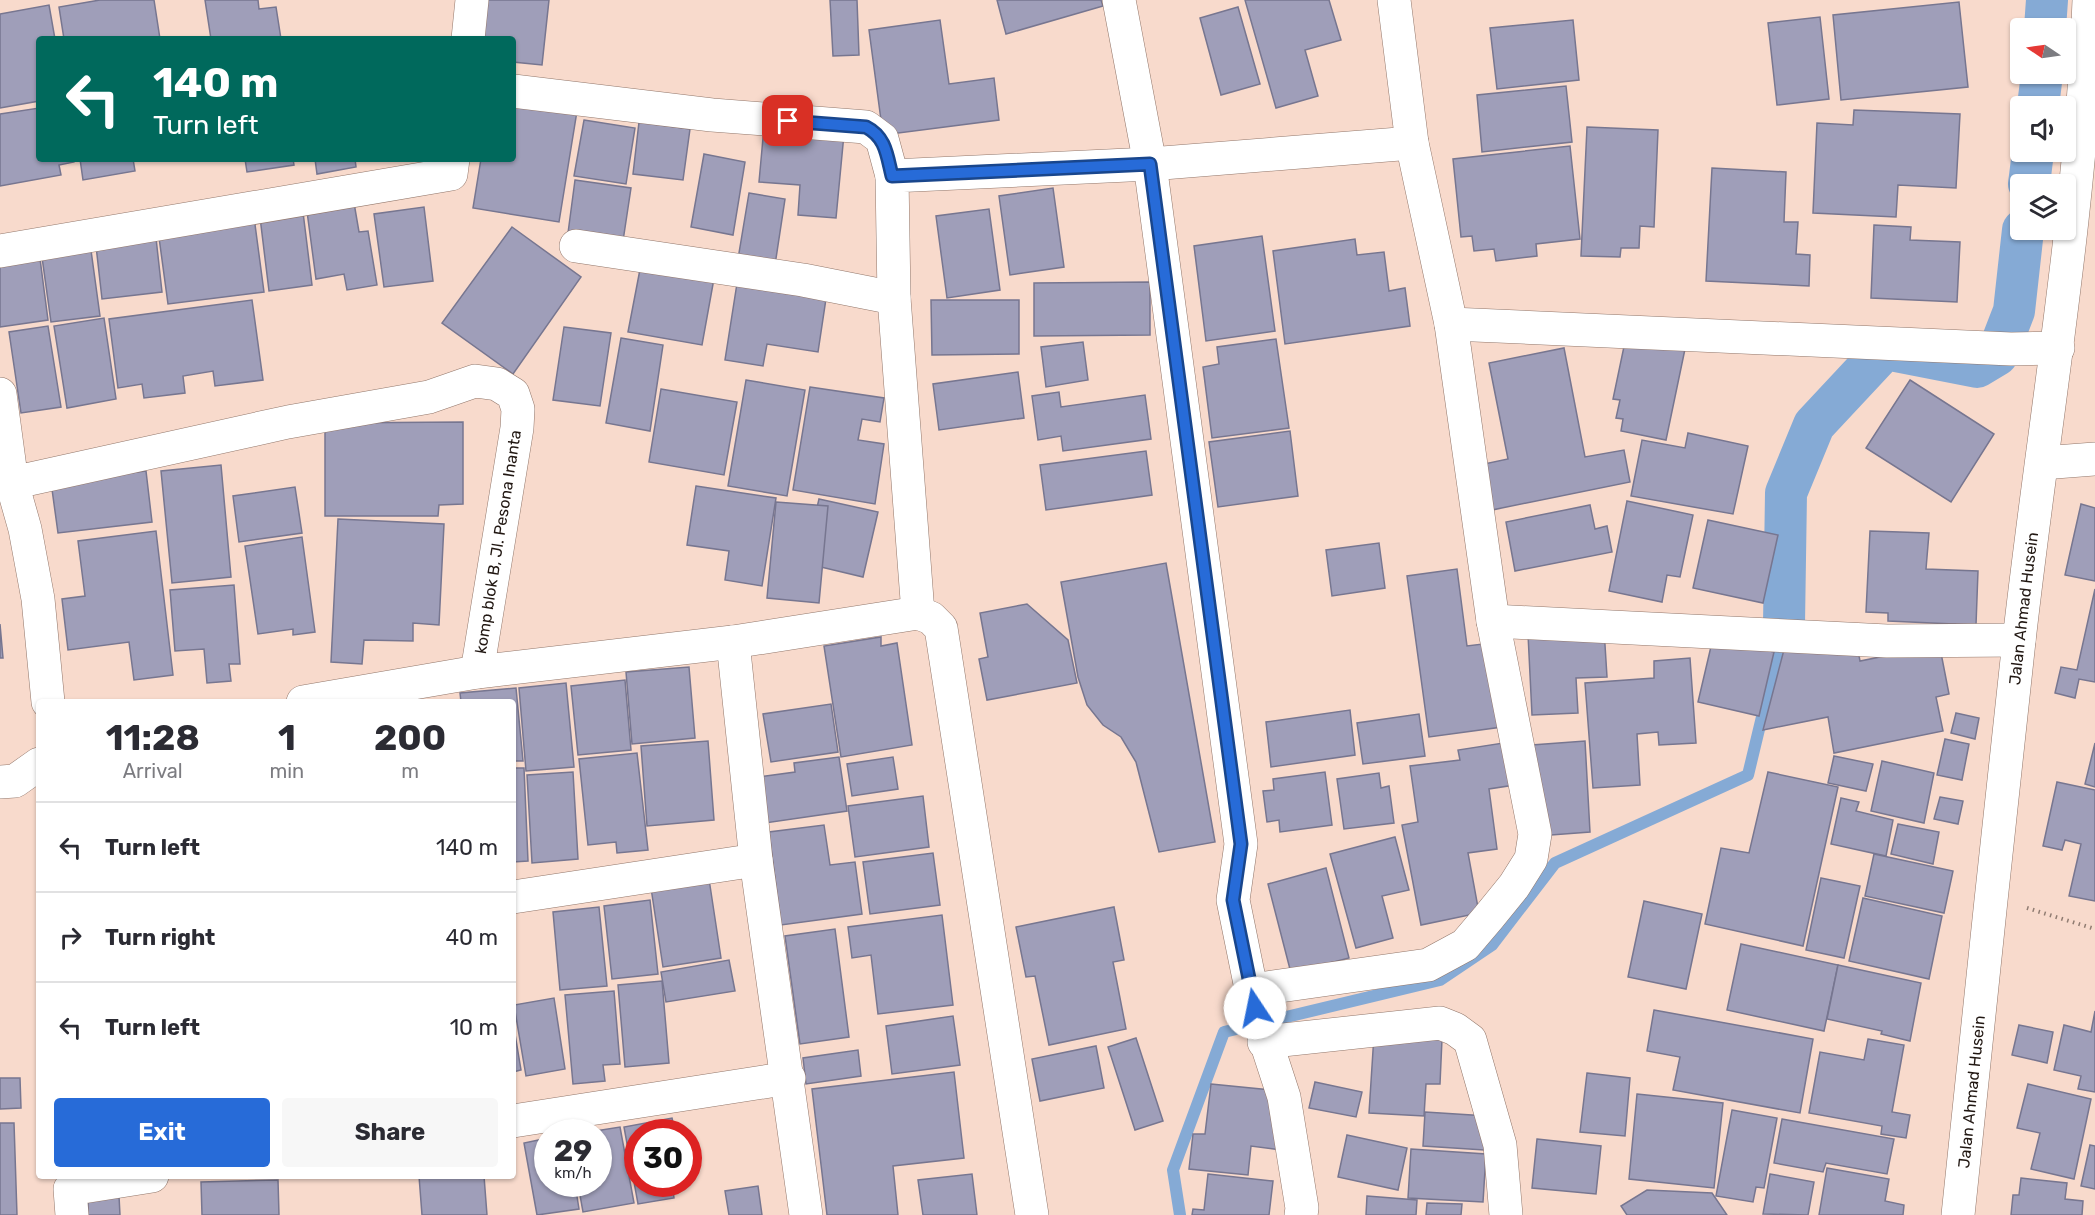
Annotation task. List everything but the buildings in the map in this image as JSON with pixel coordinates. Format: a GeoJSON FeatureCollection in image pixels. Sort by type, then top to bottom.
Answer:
{"type":"FeatureCollection","features":[{"type":"Feature","properties":{"kind":"street"},"geometry":{"type":"LineString","coordinates":[[468,36],[472,0]]}},
{"type":"Feature","properties":{"kind":"street"},"geometry":{"type":"LineString","coordinates":[[1119,0],[1150,164],[1241,844],[1233,900],[1258,1018],[1284,1096],[1302,1208],[1301,1215]]}},
{"type":"Feature","properties":{"kind":"street"},"geometry":{"type":"LineString","coordinates":[[1258,1018],[1428,965],[1465,945],[1514,886],[1531,859],[1535,834],[1493,621],[1451,324],[1412,143],[1394,0]]}},
{"type":"Feature","properties":{"kind":"street","name":"Jalan Ahmad Husein"},"geometry":{"type":"LineString","coordinates":[[1958,1215],[2019,640],[2058,348],[2086,65],[2089,0]]}},
{"type":"Feature","properties":{"kind":"street"},"geometry":{"type":"LineString","coordinates":[[516,91],[712,115],[866,127],[882,139],[892,176],[894,298],[918,614]]}},
{"type":"Feature","properties":{"kind":"street"},"geometry":{"type":"LineString","coordinates":[[892,176],[1150,164],[1412,143]]}},
{"type":"Feature","properties":{"kind":"street"},"geometry":{"type":"LineString","coordinates":[[0,251],[451,174],[453,162]]}},
{"type":"Feature","properties":{"kind":"street"},"geometry":{"type":"LineString","coordinates":[[576,246],[803,280],[894,298]]}},
{"type":"Feature","properties":{"kind":"street"},"geometry":{"type":"LineString","coordinates":[[1451,324],[2011,349],[2058,348]]}},
{"type":"Feature","properties":{"kind":"street","name":"komp blok B, Jl. Pesona Inanta"},"geometry":{"type":"LineString","coordinates":[[6,484],[288,422],[429,397],[475,381],[497,384],[513,394],[519,409],[477,672]]}},
{"type":"Feature","properties":{"kind":"street"},"geometry":{"type":"LineString","coordinates":[[0,394],[6,484],[25,529],[38,599],[48,699]]}},
{"type":"Feature","properties":{"kind":"street"},"geometry":{"type":"LineString","coordinates":[[2042,463],[2095,459]]}},
{"type":"Feature","properties":{"kind":"street"},"geometry":{"type":"LineString","coordinates":[[320,699],[477,672],[733,642],[918,614],[931,618],[940,627],[1032,1215]]}},
{"type":"Feature","properties":{"kind":"street"},"geometry":{"type":"LineString","coordinates":[[1493,621],[1887,641],[2019,640]]}},
{"type":"Feature","properties":{"kind":"street"},"geometry":{"type":"LineString","coordinates":[[733,642],[756,860],[789,1078],[806,1215]]}},
{"type":"Feature","properties":{"kind":"street"},"geometry":{"type":"LineString","coordinates":[[0,782],[15,781],[36,766]]}},
{"type":"Feature","properties":{"kind":"street"},"geometry":{"type":"LineString","coordinates":[[516,897],[756,860]]}},
{"type":"Feature","properties":{"kind":"street"},"geometry":{"type":"LineString","coordinates":[[1258,1018],[1440,1023],[1455,1029],[1470,1040],[1500,1145],[1506,1215]]}},
{"type":"Feature","properties":{"kind":"street"},"geometry":{"type":"LineString","coordinates":[[516,1120],[789,1078]]}},
{"type":"Feature","properties":{"kind":"street"},"geometry":{"type":"LineString","coordinates":[[70,1193],[138,1179]]}},
{"type":"Feature","properties":{"kind":"path"},"geometry":{"type":"LineString","coordinates":[[1993,898],[2095,929]]}},
{"type":"Feature","properties":{"kind":"waterway"},"geometry":{"type":"LineString","coordinates":[[2046,18],[2047,0]]}},
{"type":"Feature","properties":{"kind":"waterway"},"geometry":{"type":"LineString","coordinates":[[2039,96],[2041,84]]}},
{"type":"Feature","properties":{"kind":"waterway"},"geometry":{"type":"LineString","coordinates":[[2030,174],[2032,162]]}},
{"type":"Feature","properties":{"kind":"waterway"},"geometry":{"type":"LineString","coordinates":[[1784,624],[1786,493],[1814,425],[1885,349],[1977,367],[1997,355],[2014,311],[2022,240]]}},
{"type":"Feature","properties":{"kind":"waterway"},"geometry":{"type":"LineString","coordinates":[[1180,1215],[1173,1170],[1224,1032],[1440,980],[1492,945],[1555,863],[1748,775],[1781,638]]}},
{"type":"Feature","properties":{"kind":"route"},"geometry":{"type":"LineString","coordinates":[[788,121],[866,127],[874,131],[882,139],[892,176],[1150,164],[1241,844],[1233,900],[1255,1008]]}}]}
